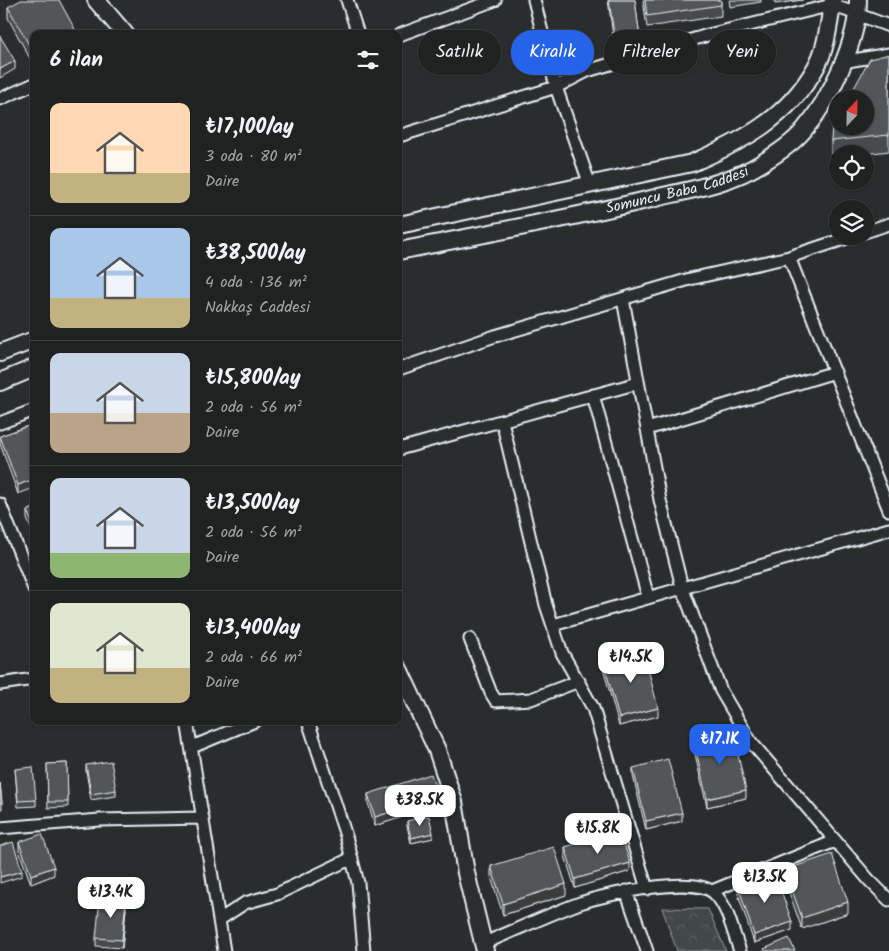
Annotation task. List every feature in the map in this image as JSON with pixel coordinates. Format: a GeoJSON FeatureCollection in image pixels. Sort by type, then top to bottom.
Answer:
{"type":"FeatureCollection","features":[{"type":"Feature","properties":{"kind":"main road"},"geometry":{"type":"LineString","coordinates":[[96,0],[122,30]]}},
{"type":"Feature","properties":{"kind":"main road","name":"Somuncu Baba Caddesi"},"geometry":{"type":"LineString","coordinates":[[402,224],[692,163],[734,145],[765,126],[792,101],[817,66],[832,2]]}},
{"type":"Feature","properties":{"kind":"main road","name":"Somuncu Baba Caddesi"},"geometry":{"type":"LineString","coordinates":[[402,250],[615,208],[695,189],[713,184],[761,164],[803,132],[824,101],[850,46],[858,7]]}},
{"type":"Feature","properties":{"kind":"main road"},"geometry":{"type":"LineString","coordinates":[[0,353],[30,342]]}},
{"type":"Feature","properties":{"kind":"main road"},"geometry":{"type":"LineString","coordinates":[[0,382],[30,370]]}},
{"type":"Feature","properties":{"kind":"main road"},"geometry":{"type":"LineString","coordinates":[[402,678],[437,750],[454,802],[483,948]]}},
{"type":"Feature","properties":{"kind":"street"},"geometry":{"type":"LineString","coordinates":[[347,0],[357,30]]}},
{"type":"Feature","properties":{"kind":"street"},"geometry":{"type":"LineString","coordinates":[[402,34],[495,0]]}},
{"type":"Feature","properties":{"kind":"street"},"geometry":{"type":"LineString","coordinates":[[534,0],[556,87],[590,185]]}},
{"type":"Feature","properties":{"kind":"street"},"geometry":{"type":"LineString","coordinates":[[402,135],[556,87],[587,71],[689,40],[832,2],[858,7],[889,26]]}},
{"type":"Feature","properties":{"kind":"street"},"geometry":{"type":"LineString","coordinates":[[842,62],[889,54]]}},
{"type":"Feature","properties":{"kind":"street"},"geometry":{"type":"LineString","coordinates":[[0,99],[30,86]]}},
{"type":"Feature","properties":{"kind":"street"},"geometry":{"type":"LineString","coordinates":[[874,229],[889,224]]}},
{"type":"Feature","properties":{"kind":"street"},"geometry":{"type":"LineString","coordinates":[[402,368],[496,336],[623,298],[690,279],[789,257],[829,244]]}},
{"type":"Feature","properties":{"kind":"street"},"geometry":{"type":"LineString","coordinates":[[789,257],[889,510]]}},
{"type":"Feature","properties":{"kind":"street"},"geometry":{"type":"LineString","coordinates":[[623,298],[660,500],[682,587],[721,691],[751,742],[835,841],[884,897],[889,900]]}},
{"type":"Feature","properties":{"kind":"street"},"geometry":{"type":"LineString","coordinates":[[647,429],[835,372]]}},
{"type":"Feature","properties":{"kind":"street"},"geometry":{"type":"LineString","coordinates":[[402,448],[638,383]]}},
{"type":"Feature","properties":{"kind":"street"},"geometry":{"type":"LineString","coordinates":[[593,395],[648,597]]}},
{"type":"Feature","properties":{"kind":"street"},"geometry":{"type":"LineString","coordinates":[[0,423],[30,412]]}},
{"type":"Feature","properties":{"kind":"street"},"geometry":{"type":"LineString","coordinates":[[502,421],[553,625],[562,653],[593,708],[647,889]]}},
{"type":"Feature","properties":{"kind":"street"},"geometry":{"type":"LineString","coordinates":[[0,504],[30,579]]}},
{"type":"Feature","properties":{"kind":"street"},"geometry":{"type":"LineString","coordinates":[[553,625],[889,529]]}},
{"type":"Feature","properties":{"kind":"street"},"geometry":{"type":"LineString","coordinates":[[470,639],[491,693],[496,701],[531,698],[579,681]]}},
{"type":"Feature","properties":{"kind":"street"},"geometry":{"type":"LineString","coordinates":[[0,684],[30,680]]}},
{"type":"Feature","properties":{"kind":"street"},"geometry":{"type":"LineString","coordinates":[[188,725],[224,951]]}},
{"type":"Feature","properties":{"kind":"street"},"geometry":{"type":"LineString","coordinates":[[192,747],[245,725]]}},
{"type":"Feature","properties":{"kind":"street"},"geometry":{"type":"LineString","coordinates":[[309,725],[352,858],[358,883],[362,951]]}},
{"type":"Feature","properties":{"kind":"street"},"geometry":{"type":"LineString","coordinates":[[0,828],[100,820],[204,818]]}},
{"type":"Feature","properties":{"kind":"street"},"geometry":{"type":"LineString","coordinates":[[712,891],[835,841]]}},
{"type":"Feature","properties":{"kind":"street"},"geometry":{"type":"LineString","coordinates":[[220,920],[245,903],[285,891],[352,858]]}},
{"type":"Feature","properties":{"kind":"street"},"geometry":{"type":"LineString","coordinates":[[483,948],[581,903],[626,891],[695,885],[712,891],[720,901],[740,951]]}},
{"type":"Feature","properties":{"kind":"street"},"geometry":{"type":"LineString","coordinates":[[626,891],[646,951]]}},
{"type":"Feature","properties":{"kind":"green space"},"geometry":{"type":"Polygon","coordinates":[[[662,908],[708,909],[726,951],[677,951],[662,908]]]}},
{"type":"Feature","properties":{"kind":"building"},"geometry":{"type":"Polygon","coordinates":[[[21,0],[59,0],[75,30],[30,30],[30,47],[8,7],[21,0]]]}},
{"type":"Feature","properties":{"kind":"building"},"geometry":{"type":"Polygon","coordinates":[[[609,0],[635,0],[639,30],[613,30],[609,0]]]}},
{"type":"Feature","properties":{"kind":"building"},"geometry":{"type":"Polygon","coordinates":[[[645,0],[721,0],[721,5],[647,16],[645,0]]]}},
{"type":"Feature","properties":{"kind":"building"},"geometry":{"type":"Polygon","coordinates":[[[0,36],[15,61],[0,69],[0,36]]]}},
{"type":"Feature","properties":{"kind":"building"},"geometry":{"type":"Polygon","coordinates":[[[889,54],[889,135],[831,141],[831,135],[874,135],[874,90],[853,90],[870,59],[889,54]]]}},
{"type":"Feature","properties":{"kind":"building"},"geometry":{"type":"Polygon","coordinates":[[[30,425],[30,480],[18,485],[0,436],[30,425]]]}},
{"type":"Feature","properties":{"kind":"building"},"geometry":{"type":"Polygon","coordinates":[[[643,649],[658,708],[619,718],[603,660],[643,649]]]}},
{"type":"Feature","properties":{"kind":"building"},"geometry":{"type":"Polygon","coordinates":[[[733,733],[746,790],[707,799],[694,742],[733,733]]]}},
{"type":"Feature","properties":{"kind":"building"},"geometry":{"type":"Polygon","coordinates":[[[668,759],[682,813],[646,821],[633,768],[668,759]]]}},
{"type":"Feature","properties":{"kind":"building"},"geometry":{"type":"Polygon","coordinates":[[[111,761],[116,790],[91,794],[86,765],[111,761]]]}},
{"type":"Feature","properties":{"kind":"building"},"geometry":{"type":"Polygon","coordinates":[[[67,763],[68,802],[48,802],[47,764],[67,763]]]}},
{"type":"Feature","properties":{"kind":"building"},"geometry":{"type":"Polygon","coordinates":[[[33,767],[36,800],[18,801],[15,769],[33,767]]]}},
{"type":"Feature","properties":{"kind":"building"},"geometry":{"type":"Polygon","coordinates":[[[431,774],[439,797],[375,817],[368,794],[431,774]]]}},
{"type":"Feature","properties":{"kind":"building"},"geometry":{"type":"Polygon","coordinates":[[[0,783],[2,803],[0,803],[0,783]]]}},
{"type":"Feature","properties":{"kind":"building"},"geometry":{"type":"Polygon","coordinates":[[[429,816],[433,833],[411,838],[407,821],[429,816]]]}},
{"type":"Feature","properties":{"kind":"building"},"geometry":{"type":"Polygon","coordinates":[[[620,831],[630,863],[575,879],[565,847],[620,831]]]}},
{"type":"Feature","properties":{"kind":"building"},"geometry":{"type":"Polygon","coordinates":[[[42,834],[54,867],[31,875],[19,842],[42,834]]]}},
{"type":"Feature","properties":{"kind":"building"},"geometry":{"type":"Polygon","coordinates":[[[13,842],[22,871],[0,877],[0,846],[13,842]]]}},
{"type":"Feature","properties":{"kind":"building"},"geometry":{"type":"Polygon","coordinates":[[[554,847],[566,884],[503,904],[491,866],[554,847]]]}},
{"type":"Feature","properties":{"kind":"building"},"geometry":{"type":"Polygon","coordinates":[[[832,854],[848,902],[802,918],[785,870],[832,854]]]}},
{"type":"Feature","properties":{"kind":"building"},"geometry":{"type":"Polygon","coordinates":[[[775,873],[792,922],[754,935],[738,885],[775,873]]]}},
{"type":"Feature","properties":{"kind":"building"},"geometry":{"type":"Polygon","coordinates":[[[100,898],[126,901],[122,940],[96,938],[100,898]]]}},
{"type":"Feature","properties":{"kind":"building"},"geometry":{"type":"Polygon","coordinates":[[[789,938],[795,951],[765,951],[764,949],[789,938]]]}}]}
